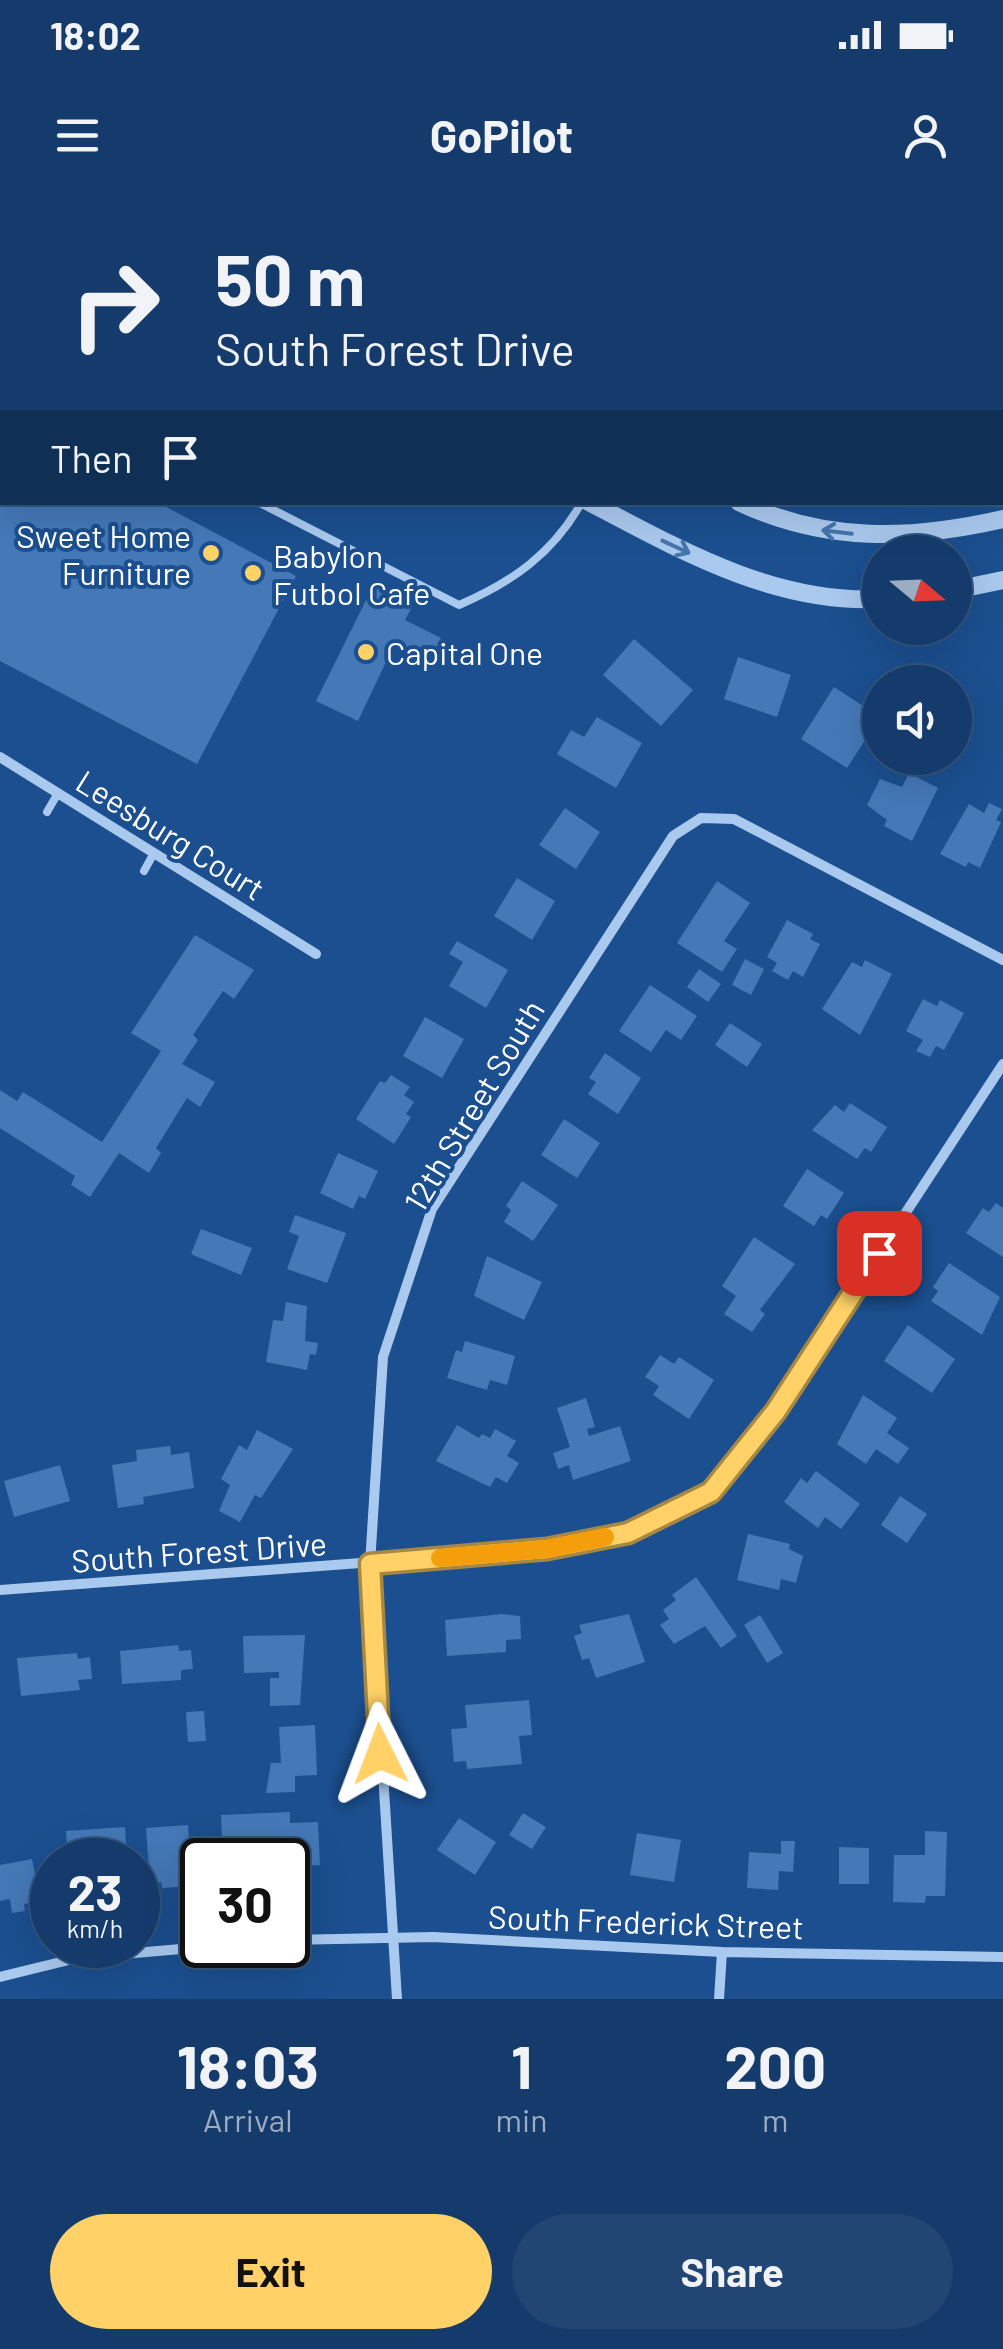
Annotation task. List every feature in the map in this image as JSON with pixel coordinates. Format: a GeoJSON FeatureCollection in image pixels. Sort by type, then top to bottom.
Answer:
{"type":"FeatureCollection","features":[{"type":"Feature","properties":{"kind":"street"},"geometry":{"type":"LineString","coordinates":[[592,505],[768,587],[862,598]]}},
{"type":"Feature","properties":{"kind":"street"},"geometry":{"type":"LineString","coordinates":[[745,505],[776,520],[885,538],[1003,519]]}},
{"type":"Feature","properties":{"kind":"street"},"geometry":{"type":"LineString","coordinates":[[972,586],[1003,580]]}},
{"type":"Feature","properties":{"kind":"street","name":"Leesburg Court"},"geometry":{"type":"LineString","coordinates":[[0,757],[316,954]]}},
{"type":"Feature","properties":{"kind":"street","name":"12th Street South"},"geometry":{"type":"LineString","coordinates":[[396,1999],[370,1564],[383,1357],[432,1210],[674,836],[701,818],[734,819],[1003,960]]}},
{"type":"Feature","properties":{"kind":"street","name":"South Forest Drive"},"geometry":{"type":"LineString","coordinates":[[0,1590],[547,1549],[628,1533],[711,1492],[776,1411],[1003,1064]]}},
{"type":"Feature","properties":{"kind":"street","name":"South Frederick Street"},"geometry":{"type":"LineString","coordinates":[[310,1939],[390,1936],[722,1952],[1003,1956]]}},
{"type":"Feature","properties":{"kind":"street"},"geometry":{"type":"LineString","coordinates":[[0,1976],[77,1958],[180,1949]]}},
{"type":"Feature","properties":{"kind":"street"},"geometry":{"type":"LineString","coordinates":[[719,1999],[722,1952]]}},
{"type":"Feature","properties":{"kind":"lane"},"geometry":{"type":"LineString","coordinates":[[264,505],[459,605],[503,586],[560,541],[584,505]]}},
{"type":"Feature","properties":{"kind":"lane"},"geometry":{"type":"LineString","coordinates":[[47,812],[58,793]]}},
{"type":"Feature","properties":{"kind":"lane"},"geometry":{"type":"LineString","coordinates":[[144,871],[154,853]]}},
{"type":"Feature","properties":{"kind":"building"},"geometry":{"type":"Polygon","coordinates":[[[0,505],[163,505],[296,576],[197,764],[0,661],[0,505]]]}},
{"type":"Feature","properties":{"kind":"building","name":"Capital One"},"geometry":{"type":"Polygon","coordinates":[[[373,586],[413,605],[405,620],[441,638],[430,660],[395,643],[358,721],[316,701],[373,586]]]}},
{"type":"Feature","properties":{"kind":"building"},"geometry":{"type":"Polygon","coordinates":[[[634,639],[693,690],[661,726],[603,675],[634,639]]]}},
{"type":"Feature","properties":{"kind":"building"},"geometry":{"type":"Polygon","coordinates":[[[738,657],[791,675],[777,717],[724,699],[738,657]]]}},
{"type":"Feature","properties":{"kind":"building"},"geometry":{"type":"Polygon","coordinates":[[[834,687],[862,705],[862,745],[847,768],[801,739],[834,687]]]}},
{"type":"Feature","properties":{"kind":"building"},"geometry":{"type":"Polygon","coordinates":[[[597,717],[642,743],[616,788],[557,754],[571,730],[584,737],[597,717]]]}},
{"type":"Feature","properties":{"kind":"building"},"geometry":{"type":"Polygon","coordinates":[[[908,775],[913,775],[938,788],[912,841],[884,826],[887,820],[867,805],[880,779],[902,787],[908,775]]]}},
{"type":"Feature","properties":{"kind":"building"},"geometry":{"type":"Polygon","coordinates":[[[989,803],[1002,809],[996,820],[1001,822],[980,868],[968,862],[966,867],[940,854],[969,804],[984,813],[989,803]]]}},
{"type":"Feature","properties":{"kind":"building"},"geometry":{"type":"Polygon","coordinates":[[[565,808],[600,832],[576,869],[539,845],[565,808]]]}},
{"type":"Feature","properties":{"kind":"building"},"geometry":{"type":"Polygon","coordinates":[[[517,878],[555,901],[532,940],[494,916],[517,878]]]}},
{"type":"Feature","properties":{"kind":"building"},"geometry":{"type":"Polygon","coordinates":[[[717,881],[750,903],[724,941],[737,949],[722,972],[677,943],[717,881]]]}},
{"type":"Feature","properties":{"kind":"building"},"geometry":{"type":"Polygon","coordinates":[[[787,920],[813,934],[810,939],[820,944],[803,977],[793,971],[788,980],[772,971],[777,963],[767,957],[787,920]]]}},
{"type":"Feature","properties":{"kind":"building"},"geometry":{"type":"Polygon","coordinates":[[[195,935],[254,970],[234,999],[223,991],[193,1035],[198,1040],[182,1064],[215,1082],[200,1107],[187,1098],[156,1148],[161,1153],[149,1173],[119,1153],[90,1197],[71,1185],[75,1176],[0,1128],[0,1090],[17,1101],[23,1092],[102,1142],[161,1051],[131,1033],[195,935]]]}},
{"type":"Feature","properties":{"kind":"building"},"geometry":{"type":"Polygon","coordinates":[[[457,941],[508,970],[486,1008],[449,986],[463,962],[449,954],[457,941]]]}},
{"type":"Feature","properties":{"kind":"building"},"geometry":{"type":"Polygon","coordinates":[[[745,959],[764,969],[751,995],[732,985],[745,959]]]}},
{"type":"Feature","properties":{"kind":"building"},"geometry":{"type":"Polygon","coordinates":[[[865,960],[892,974],[860,1035],[822,1009],[852,962],[862,967],[865,960]]]}},
{"type":"Feature","properties":{"kind":"building"},"geometry":{"type":"Polygon","coordinates":[[[699,969],[721,984],[708,1002],[687,987],[699,969]]]}},
{"type":"Feature","properties":{"kind":"building"},"geometry":{"type":"Polygon","coordinates":[[[650,985],[697,1016],[681,1040],[666,1030],[651,1052],[619,1031],[650,985]]]}},
{"type":"Feature","properties":{"kind":"building"},"geometry":{"type":"Polygon","coordinates":[[[923,999],[937,1006],[940,1000],[964,1013],[944,1050],[936,1046],[930,1057],[916,1051],[923,1040],[906,1031],[923,999]]]}},
{"type":"Feature","properties":{"kind":"building"},"geometry":{"type":"Polygon","coordinates":[[[425,1017],[464,1039],[442,1078],[403,1056],[425,1017]]]}},
{"type":"Feature","properties":{"kind":"building"},"geometry":{"type":"Polygon","coordinates":[[[730,1023],[762,1044],[747,1067],[715,1045],[730,1023]]]}},
{"type":"Feature","properties":{"kind":"building"},"geometry":{"type":"Polygon","coordinates":[[[605,1053],[641,1078],[618,1114],[588,1094],[596,1082],[589,1078],[605,1053]]]}},
{"type":"Feature","properties":{"kind":"building"},"geometry":{"type":"Polygon","coordinates":[[[391,1075],[410,1087],[404,1095],[414,1102],[406,1114],[411,1117],[394,1144],[356,1119],[380,1081],[385,1083],[391,1075]]]}},
{"type":"Feature","properties":{"kind":"building"},"geometry":{"type":"Polygon","coordinates":[[[850,1103],[887,1127],[871,1152],[865,1148],[857,1159],[812,1130],[835,1105],[844,1112],[850,1103]]]}},
{"type":"Feature","properties":{"kind":"building"},"geometry":{"type":"Polygon","coordinates":[[[564,1119],[600,1143],[577,1178],[541,1155],[564,1119]]]}},
{"type":"Feature","properties":{"kind":"building"},"geometry":{"type":"Polygon","coordinates":[[[338,1153],[378,1171],[365,1199],[359,1196],[353,1209],[320,1193],[338,1153]]]}},
{"type":"Feature","properties":{"kind":"building"},"geometry":{"type":"Polygon","coordinates":[[[807,1169],[844,1193],[827,1219],[821,1215],[814,1226],[783,1206],[807,1169]]]}},
{"type":"Feature","properties":{"kind":"building"},"geometry":{"type":"Polygon","coordinates":[[[522,1181],[558,1205],[533,1241],[504,1222],[511,1210],[506,1206],[522,1181]]]}},
{"type":"Feature","properties":{"kind":"building"},"geometry":{"type":"Polygon","coordinates":[[[996,1203],[1003,1208],[1003,1257],[966,1233],[983,1208],[989,1212],[996,1203]]]}},
{"type":"Feature","properties":{"kind":"building"},"geometry":{"type":"Polygon","coordinates":[[[295,1215],[346,1233],[327,1283],[287,1269],[299,1236],[289,1232],[295,1215]]]}},
{"type":"Feature","properties":{"kind":"building"},"geometry":{"type":"Polygon","coordinates":[[[201,1229],[252,1248],[241,1275],[191,1254],[201,1229]]]}},
{"type":"Feature","properties":{"kind":"building"},"geometry":{"type":"Polygon","coordinates":[[[754,1237],[795,1264],[760,1310],[765,1314],[752,1332],[724,1314],[736,1296],[722,1286],[754,1237]]]}},
{"type":"Feature","properties":{"kind":"building"},"geometry":{"type":"Polygon","coordinates":[[[487,1256],[542,1282],[524,1320],[474,1296],[487,1256]]]}},
{"type":"Feature","properties":{"kind":"building"},"geometry":{"type":"Polygon","coordinates":[[[949,1263],[1000,1297],[982,1335],[931,1301],[938,1291],[933,1287],[949,1263]]]}},
{"type":"Feature","properties":{"kind":"building"},"geometry":{"type":"Polygon","coordinates":[[[286,1302],[307,1306],[305,1341],[318,1343],[316,1355],[310,1354],[307,1370],[266,1362],[273,1320],[283,1321],[286,1302]]]}},
{"type":"Feature","properties":{"kind":"building"},"geometry":{"type":"Polygon","coordinates":[[[908,1325],[955,1359],[932,1393],[884,1361],[908,1325]]]}},
{"type":"Feature","properties":{"kind":"building"},"geometry":{"type":"Polygon","coordinates":[[[465,1341],[515,1356],[507,1385],[490,1380],[487,1390],[447,1378],[456,1350],[462,1352],[465,1341]]]}},
{"type":"Feature","properties":{"kind":"building"},"geometry":{"type":"Polygon","coordinates":[[[660,1355],[674,1364],[679,1357],[714,1380],[689,1419],[653,1395],[659,1386],[645,1377],[660,1355]]]}},
{"type":"Feature","properties":{"kind":"building"},"geometry":{"type":"Polygon","coordinates":[[[863,1395],[897,1418],[887,1433],[909,1448],[898,1464],[876,1449],[866,1464],[837,1444],[863,1395]]]}},
{"type":"Feature","properties":{"kind":"building"},"geometry":{"type":"Polygon","coordinates":[[[586,1398],[595,1427],[587,1429],[589,1436],[620,1426],[631,1461],[573,1480],[569,1465],[558,1469],[553,1453],[570,1447],[557,1408],[586,1398]]]}},
{"type":"Feature","properties":{"kind":"building"},"geometry":{"type":"Polygon","coordinates":[[[457,1425],[479,1438],[482,1434],[490,1438],[495,1429],[516,1441],[507,1456],[519,1463],[507,1483],[496,1477],[490,1487],[436,1461],[457,1425]]]}},
{"type":"Feature","properties":{"kind":"building"},"geometry":{"type":"Polygon","coordinates":[[[257,1430],[293,1449],[261,1498],[255,1495],[240,1522],[219,1511],[230,1485],[221,1479],[239,1445],[247,1450],[257,1430]]]}},
{"type":"Feature","properties":{"kind":"building"},"geometry":{"type":"Polygon","coordinates":[[[170,1446],[171,1455],[189,1452],[194,1488],[143,1497],[144,1504],[118,1508],[112,1465],[137,1461],[136,1450],[170,1446]]]}},
{"type":"Feature","properties":{"kind":"building"},"geometry":{"type":"Polygon","coordinates":[[[60,1465],[70,1501],[14,1517],[4,1481],[60,1465]]]}},
{"type":"Feature","properties":{"kind":"building"},"geometry":{"type":"Polygon","coordinates":[[[816,1471],[860,1504],[841,1529],[825,1517],[818,1528],[784,1502],[801,1478],[807,1483],[816,1471]]]}},
{"type":"Feature","properties":{"kind":"building"},"geometry":{"type":"Polygon","coordinates":[[[900,1496],[927,1514],[907,1543],[881,1525],[900,1496]]]}},
{"type":"Feature","properties":{"kind":"building"},"geometry":{"type":"Polygon","coordinates":[[[748,1534],[790,1544],[789,1549],[803,1556],[796,1583],[781,1579],[779,1590],[737,1580],[748,1534]]]}},
{"type":"Feature","properties":{"kind":"building"},"geometry":{"type":"Polygon","coordinates":[[[696,1577],[737,1636],[721,1648],[705,1626],[674,1644],[660,1625],[669,1619],[663,1610],[676,1600],[672,1595],[696,1577]]]}},
{"type":"Feature","properties":{"kind":"building"},"geometry":{"type":"Polygon","coordinates":[[[629,1614],[645,1662],[596,1678],[589,1658],[582,1660],[574,1636],[582,1633],[579,1625],[629,1614]]]}},
{"type":"Feature","properties":{"kind":"building"},"geometry":{"type":"Polygon","coordinates":[[[760,1615],[783,1653],[767,1663],[744,1625],[760,1615]]]}},
{"type":"Feature","properties":{"kind":"building"},"geometry":{"type":"Polygon","coordinates":[[[520,1616],[521,1639],[506,1640],[506,1652],[447,1656],[445,1620],[520,1616]]]}},
{"type":"Feature","properties":{"kind":"building"},"geometry":{"type":"Polygon","coordinates":[[[305,1635],[300,1705],[270,1706],[270,1678],[279,1678],[279,1672],[244,1673],[243,1636],[305,1635]]]}},
{"type":"Feature","properties":{"kind":"building"},"geometry":{"type":"Polygon","coordinates":[[[178,1645],[179,1651],[191,1650],[193,1669],[181,1670],[181,1680],[122,1684],[120,1651],[178,1645]]]}},
{"type":"Feature","properties":{"kind":"building"},"geometry":{"type":"Polygon","coordinates":[[[77,1653],[78,1659],[90,1657],[92,1679],[78,1680],[80,1690],[21,1696],[17,1658],[77,1653]]]}},
{"type":"Feature","properties":{"kind":"building"},"geometry":{"type":"Polygon","coordinates":[[[529,1700],[532,1735],[519,1736],[522,1764],[467,1769],[466,1761],[454,1762],[451,1729],[467,1728],[465,1705],[529,1700]]]}},
{"type":"Feature","properties":{"kind":"building"},"geometry":{"type":"Polygon","coordinates":[[[204,1711],[206,1741],[188,1742],[186,1712],[204,1711]]]}},
{"type":"Feature","properties":{"kind":"building"},"geometry":{"type":"Polygon","coordinates":[[[315,1725],[317,1775],[295,1776],[295,1792],[266,1793],[271,1763],[281,1763],[279,1727],[315,1725]]]}},
{"type":"Feature","properties":{"kind":"building"},"geometry":{"type":"Polygon","coordinates":[[[290,1812],[290,1823],[318,1822],[320,1865],[310,1865],[310,1838],[222,1838],[221,1815],[290,1812]]]}},
{"type":"Feature","properties":{"kind":"building"},"geometry":{"type":"Polygon","coordinates":[[[523,1813],[546,1827],[532,1849],[509,1835],[523,1813]]]}},
{"type":"Feature","properties":{"kind":"building"},"geometry":{"type":"Polygon","coordinates":[[[459,1818],[496,1842],[475,1875],[437,1850],[459,1818]]]}},
{"type":"Feature","properties":{"kind":"building"},"geometry":{"type":"Polygon","coordinates":[[[188,1825],[189,1838],[180,1838],[180,1887],[162,1888],[160,1838],[147,1838],[146,1828],[188,1825]]]}},
{"type":"Feature","properties":{"kind":"building"},"geometry":{"type":"Polygon","coordinates":[[[125,1827],[126,1838],[66,1838],[66,1831],[125,1827]]]}},
{"type":"Feature","properties":{"kind":"building"},"geometry":{"type":"Polygon","coordinates":[[[925,1831],[947,1832],[945,1896],[926,1896],[925,1903],[893,1902],[894,1855],[925,1855],[925,1831]]]}},
{"type":"Feature","properties":{"kind":"building"},"geometry":{"type":"Polygon","coordinates":[[[637,1833],[681,1840],[674,1882],[630,1875],[637,1833]]]}},
{"type":"Feature","properties":{"kind":"building"},"geometry":{"type":"Polygon","coordinates":[[[781,1841],[795,1841],[793,1872],[779,1871],[778,1890],[747,1888],[749,1852],[781,1854],[781,1841]]]}},
{"type":"Feature","properties":{"kind":"building"},"geometry":{"type":"Polygon","coordinates":[[[839,1847],[869,1848],[869,1884],[839,1884],[839,1847]]]}},
{"type":"Feature","properties":{"kind":"building"},"geometry":{"type":"Polygon","coordinates":[[[30,1859],[30,1903],[24,1904],[25,1911],[12,1913],[10,1899],[0,1901],[0,1865],[30,1859]]]}},
{"type":"Feature","properties":{"kind":"slow traffic"},"geometry":{"type":"LineString","coordinates":[[440,1558],[547,1549],[605,1537]]}},
{"type":"Feature","properties":{"kind":"place","name":"Sweet Home Furniture"},"geometry":{"type":"Point","coordinates":[211,553]}},
{"type":"Feature","properties":{"kind":"place","name":"Babylon Futbol Cafe"},"geometry":{"type":"Point","coordinates":[253,573]}},
{"type":"Feature","properties":{"kind":"place","name":"Capital One"},"geometry":{"type":"Point","coordinates":[366,652]}},
{"type":"Feature","properties":{"kind":"route"},"geometry":{"type":"LineString","coordinates":[[380,1754],[370,1564],[547,1549],[628,1533],[711,1492],[776,1411],[879,1253]]}}]}
